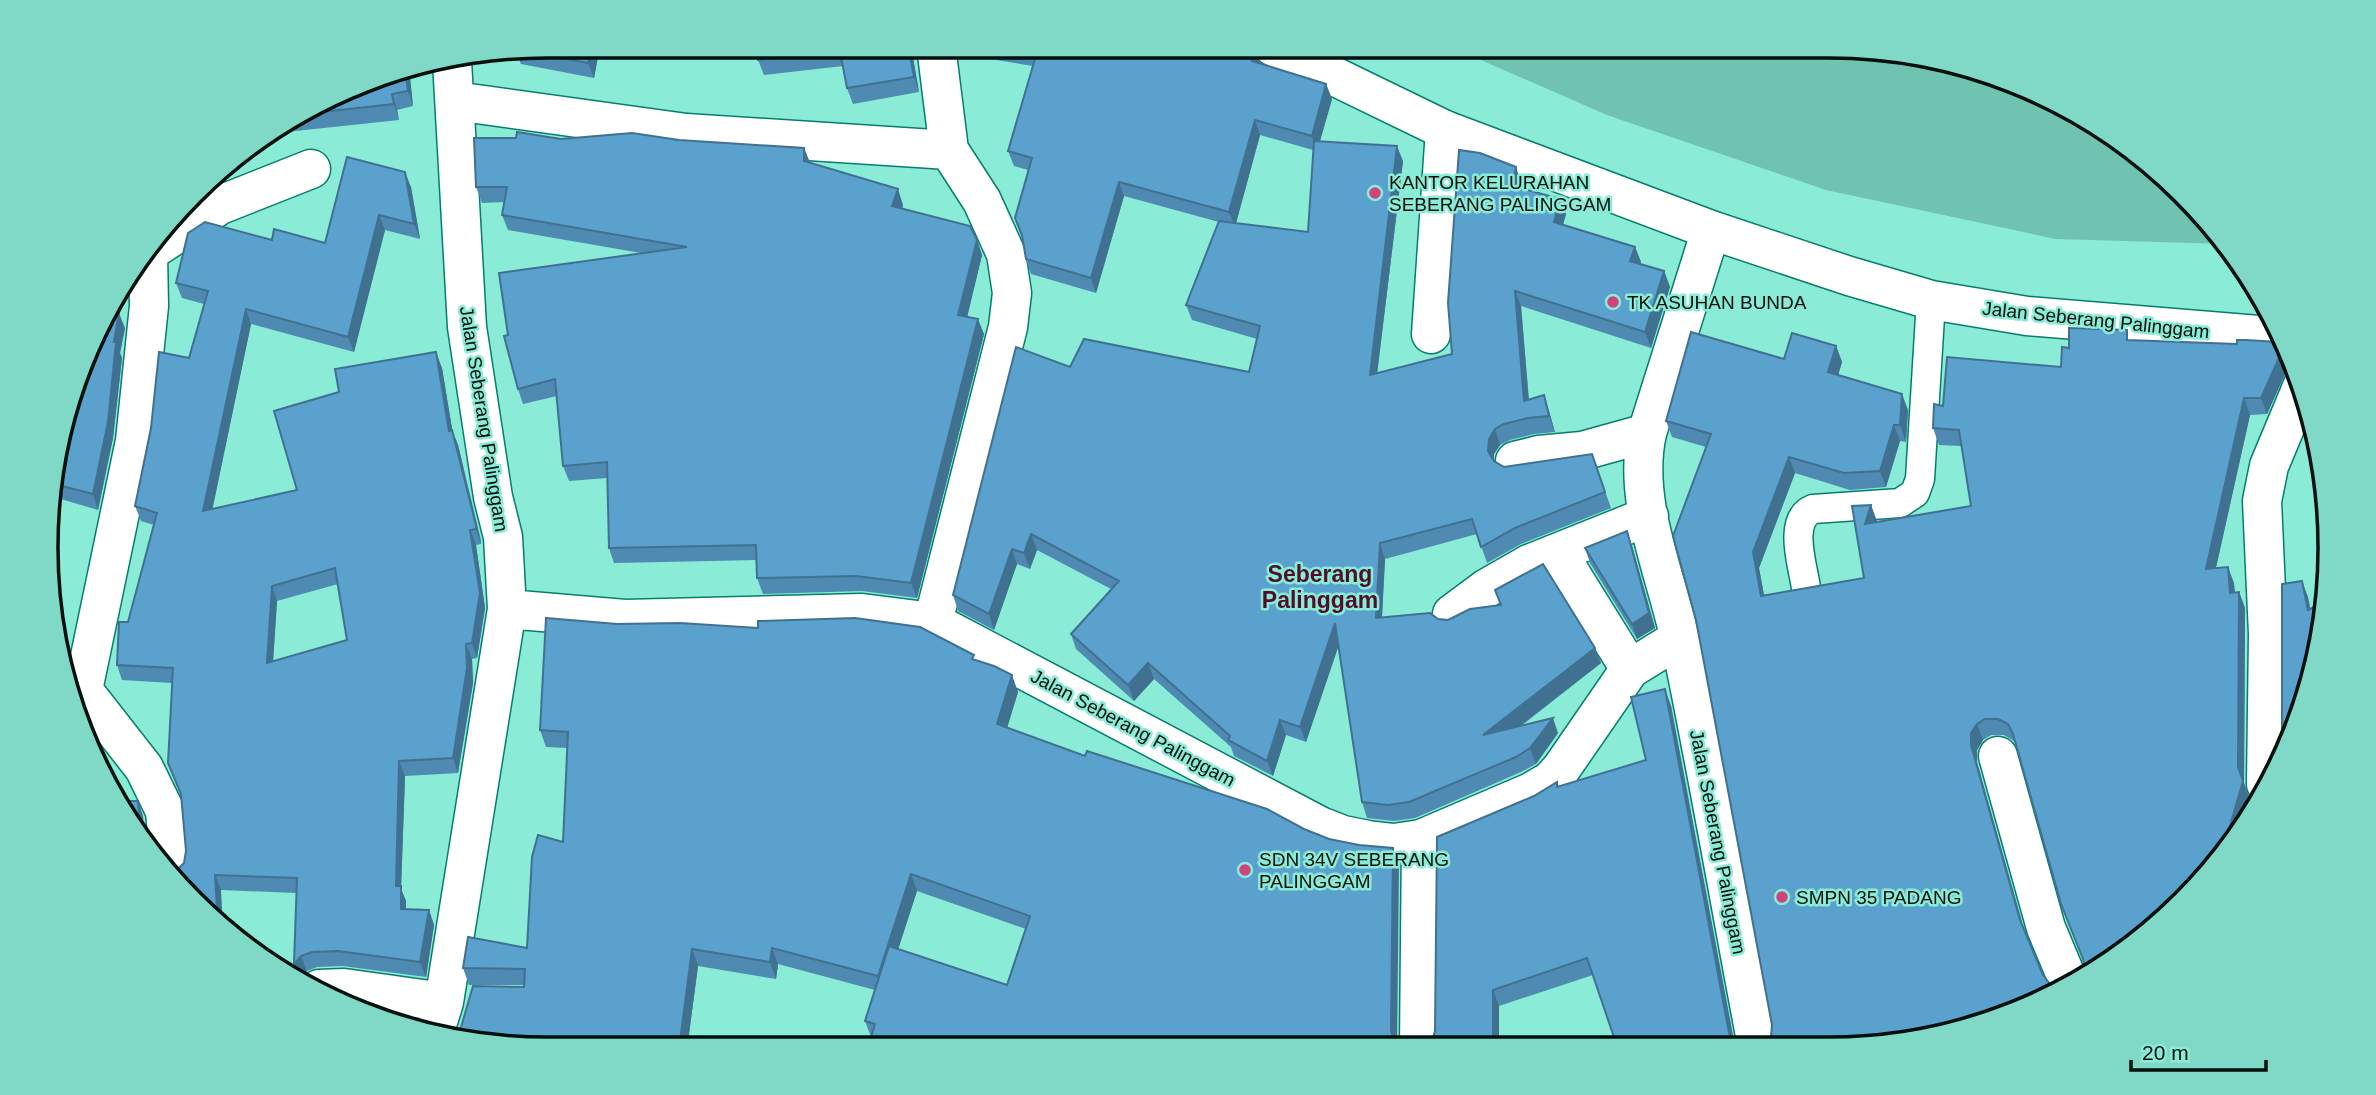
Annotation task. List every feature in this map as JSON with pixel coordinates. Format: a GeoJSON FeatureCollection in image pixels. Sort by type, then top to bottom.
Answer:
{"type":"FeatureCollection","features":[{"type":"Feature","properties":{"kind":"street"},"geometry":{"type":"LineString","coordinates":[[933,622],[1008,327],[1012,293],[1006,254],[982,201],[949,150],[938,58]]}},
{"type":"Feature","properties":{"kind":"street","name":"Jalan Seberang Palinggam"},"geometry":{"type":"LineString","coordinates":[[1297,58],[1445,130],[1710,230],[1931,300],[2027,316],[2270,336]]}},
{"type":"Feature","properties":{"kind":"street","name":"Jalan Seberang Palinggam"},"geometry":{"type":"LineString","coordinates":[[439,1018],[507,609],[503,537],[494,497],[467,327],[452,67]]}},
{"type":"Feature","properties":{"kind":"street"},"geometry":{"type":"LineString","coordinates":[[455,101],[686,133],[949,150]]}},
{"type":"Feature","properties":{"kind":"street"},"geometry":{"type":"LineString","coordinates":[[1431,334],[1445,130]]}},
{"type":"Feature","properties":{"kind":"street"},"geometry":{"type":"LineString","coordinates":[[164,243],[220,205],[311,169]]}},
{"type":"Feature","properties":{"kind":"street","name":"Jalan Seberang Palinggam"},"geometry":{"type":"LineString","coordinates":[[1710,230],[1647,433],[1642,464],[1649,516],[1680,638],[1755,1037]]}},
{"type":"Feature","properties":{"kind":"street"},"geometry":{"type":"LineString","coordinates":[[77,685],[135,442],[149,306],[149,263]]}},
{"type":"Feature","properties":{"kind":"street"},"geometry":{"type":"LineString","coordinates":[[2266,767],[2268,634],[2262,501],[2269,466],[2296,402]]}},
{"type":"Feature","properties":{"kind":"street"},"geometry":{"type":"LineString","coordinates":[[1515,461],[1539,455],[1582,451],[1647,433]]}},
{"type":"Feature","properties":{"kind":"street"},"geometry":{"type":"LineString","coordinates":[[1452,614],[1507,576],[1649,516]]}},
{"type":"Feature","properties":{"kind":"street"},"geometry":{"type":"LineString","coordinates":[[1558,553],[1630,669]]}},
{"type":"Feature","properties":{"kind":"street","name":"Jalan Seberang Palinggam"},"geometry":{"type":"LineString","coordinates":[[507,609],[625,619],[862,613],[933,622],[1320,827],[1343,835],[1394,843],[1421,839],[1531,792],[1550,781],[1572,755],[1630,669],[1680,638]]}},
{"type":"Feature","properties":{"kind":"street"},"geometry":{"type":"LineString","coordinates":[[81,697],[144,768],[165,811],[169,858]]}},
{"type":"Feature","properties":{"kind":"street"},"geometry":{"type":"LineString","coordinates":[[1998,757],[2046,928],[2066,976]]}},
{"type":"Feature","properties":{"kind":"street"},"geometry":{"type":"LineString","coordinates":[[1419,1037],[1421,839]]}},
{"type":"Feature","properties":{"kind":"street"},"geometry":{"type":"LineString","coordinates":[[334,988],[344,988],[439,1018]]}},
{"type":"Feature","properties":{"kind":"lane"},"geometry":{"type":"LineString","coordinates":[[1806,588],[1798,534],[1802,518],[1807,511],[1900,503],[1915,493],[1920,479],[1931,300]]}},
{"type":"Feature","properties":{"kind":"water"},"geometry":{"type":"Polygon","coordinates":[[[1476,58],[1861,59],[1955,74],[2045,108],[2101,140],[2175,201],[2213,244],[2056,239],[1826,190],[1607,115],[1476,58]]]}},
{"type":"Feature","properties":{"kind":"building"},"geometry":{"type":"Polygon","coordinates":[[[562,58],[589,58],[588,63],[562,58]]]}},
{"type":"Feature","properties":{"kind":"building"},"geometry":{"type":"Polygon","coordinates":[[[841,58],[910,58],[914,77],[847,88],[841,58]]]}},
{"type":"Feature","properties":{"kind":"building"},"geometry":{"type":"Polygon","coordinates":[[[1035,58],[1253,58],[1252,61],[1326,84],[1312,136],[1255,120],[1229,212],[1119,182],[1091,278],[1026,259],[1022,235],[1015,218],[1032,158],[1008,151],[1035,58]]]}},
{"type":"Feature","properties":{"kind":"building"},"geometry":{"type":"Polygon","coordinates":[[[406,79],[408,91],[392,94],[394,104],[324,112],[360,95],[406,79]]]}},
{"type":"Feature","properties":{"kind":"building"},"geometry":{"type":"Polygon","coordinates":[[[517,132],[561,139],[632,133],[679,140],[804,148],[804,161],[898,189],[892,206],[970,226],[977,240],[958,315],[978,319],[911,583],[856,576],[757,578],[756,545],[609,548],[607,462],[563,466],[555,379],[518,389],[504,336],[508,335],[499,273],[687,247],[502,215],[507,187],[476,187],[474,138],[516,138],[517,132]]]}},
{"type":"Feature","properties":{"kind":"building"},"geometry":{"type":"Polygon","coordinates":[[[1314,141],[1397,146],[1370,375],[1452,354],[1448,303],[1459,150],[1480,153],[1516,167],[1513,186],[1560,199],[1554,222],[1635,247],[1630,261],[1664,271],[1645,332],[1515,291],[1524,401],[1544,395],[1549,416],[1528,418],[1495,429],[1489,439],[1488,451],[1494,461],[1504,467],[1592,454],[1605,492],[1515,528],[1481,547],[1472,519],[1380,543],[1376,618],[1430,613],[1438,619],[1448,620],[1470,609],[1501,605],[1495,590],[1543,564],[1595,648],[1483,735],[1553,718],[1530,748],[1516,757],[1409,802],[1388,805],[1362,802],[1335,623],[1300,727],[1280,720],[1267,761],[1228,740],[1230,736],[1148,663],[1128,685],[1071,634],[1119,581],[1031,534],[1024,553],[1012,549],[989,614],[953,595],[1016,347],[1070,367],[1084,339],[1249,372],[1260,326],[1186,305],[1219,221],[1308,232],[1314,141]]]}},
{"type":"Feature","properties":{"kind":"building"},"geometry":{"type":"Polygon","coordinates":[[[347,157],[405,172],[414,224],[379,215],[348,337],[246,309],[203,511],[297,490],[274,411],[339,392],[335,369],[436,352],[449,431],[452,430],[476,525],[476,529],[470,530],[480,593],[472,643],[466,644],[467,668],[453,758],[399,761],[396,886],[401,886],[401,909],[429,910],[420,962],[338,951],[312,952],[301,956],[294,964],[297,878],[215,875],[217,909],[201,894],[178,869],[184,863],[186,851],[181,794],[168,763],[173,668],[117,665],[119,622],[128,622],[157,513],[135,506],[151,428],[159,352],[189,358],[208,291],[176,283],[188,233],[205,222],[272,240],[274,229],[325,243],[347,157]],[[335,568],[272,586],[267,663],[347,640],[335,568]]]}},
{"type":"Feature","properties":{"kind":"building"},"geometry":{"type":"Polygon","coordinates":[[[118,313],[108,422],[93,494],[62,484],[74,421],[84,390],[118,313]]]}},
{"type":"Feature","properties":{"kind":"building"},"geometry":{"type":"Polygon","coordinates":[[[2069,328],[2127,330],[2127,340],[2237,344],[2237,340],[2273,342],[2279,355],[2261,398],[2244,398],[2206,569],[2228,567],[2230,593],[2239,592],[2238,767],[2243,781],[2229,830],[2175,894],[2127,936],[2084,965],[2061,904],[2013,734],[2008,724],[1998,719],[1985,719],[1977,724],[1971,733],[1971,745],[2020,920],[2043,975],[2050,984],[1986,1011],[1924,1028],[1861,1036],[1771,1037],[1772,1025],[1696,620],[1673,536],[1711,434],[1666,421],[1691,332],[1784,359],[1792,333],[1836,346],[1828,372],[1902,394],[1900,425],[1894,425],[1880,471],[1844,473],[1789,457],[1753,552],[1761,596],[1864,578],[1852,506],[1871,505],[1865,524],[1971,506],[1959,430],[1933,428],[1934,404],[1943,406],[1947,357],[2061,367],[2062,347],[2069,348],[2069,328]]]}},
{"type":"Feature","properties":{"kind":"building"},"geometry":{"type":"Polygon","coordinates":[[[1627,531],[1649,613],[1632,624],[1585,548],[1627,531]]]}},
{"type":"Feature","properties":{"kind":"building"},"geometry":{"type":"Polygon","coordinates":[[[2302,581],[2308,610],[2314,607],[2302,674],[2282,732],[2282,584],[2302,581]]]}},
{"type":"Feature","properties":{"kind":"building"},"geometry":{"type":"Polygon","coordinates":[[[546,618],[617,624],[680,623],[758,628],[758,621],[855,618],[920,627],[974,655],[972,659],[1012,675],[997,724],[1085,756],[1087,751],[1267,809],[1329,839],[1393,848],[1393,1037],[871,1037],[875,1024],[865,1021],[889,946],[1007,985],[1030,916],[911,874],[878,976],[772,948],[770,962],[692,949],[681,1037],[515,1036],[460,1029],[473,986],[524,987],[525,969],[463,968],[468,937],[527,948],[532,857],[538,835],[563,842],[568,732],[540,730],[546,618]]]}},
{"type":"Feature","properties":{"kind":"building"},"geometry":{"type":"Polygon","coordinates":[[[1665,689],[1731,1037],[1614,1037],[1587,958],[1493,990],[1493,1037],[1433,1037],[1437,837],[1534,796],[1557,782],[1557,787],[1646,760],[1631,697],[1665,689]]]}},
{"type":"Feature","properties":{"kind":"building"},"geometry":{"type":"Polygon","coordinates":[[[128,801],[138,801],[140,820],[128,801]]]}},
{"type":"Feature","properties":{"kind":"place","name":"KANTOR KELURAHAN SEBERANG PALINGGAM"},"geometry":{"type":"Point","coordinates":[1375,193]}},
{"type":"Feature","properties":{"kind":"place","name":"TK ASUHAN BUNDA"},"geometry":{"type":"Point","coordinates":[1613,302]}},
{"type":"Feature","properties":{"kind":"place","name":"SDN 34V SEBERANG PALINGGAM"},"geometry":{"type":"Point","coordinates":[1245,870]}},
{"type":"Feature","properties":{"kind":"place","name":"SMPN 35 PADANG"},"geometry":{"type":"Point","coordinates":[1782,897]}},
{"type":"Feature","properties":{"kind":"district","name":"Seberang Palinggam"},"geometry":{"type":"Point","coordinates":[1320,587]}}]}
